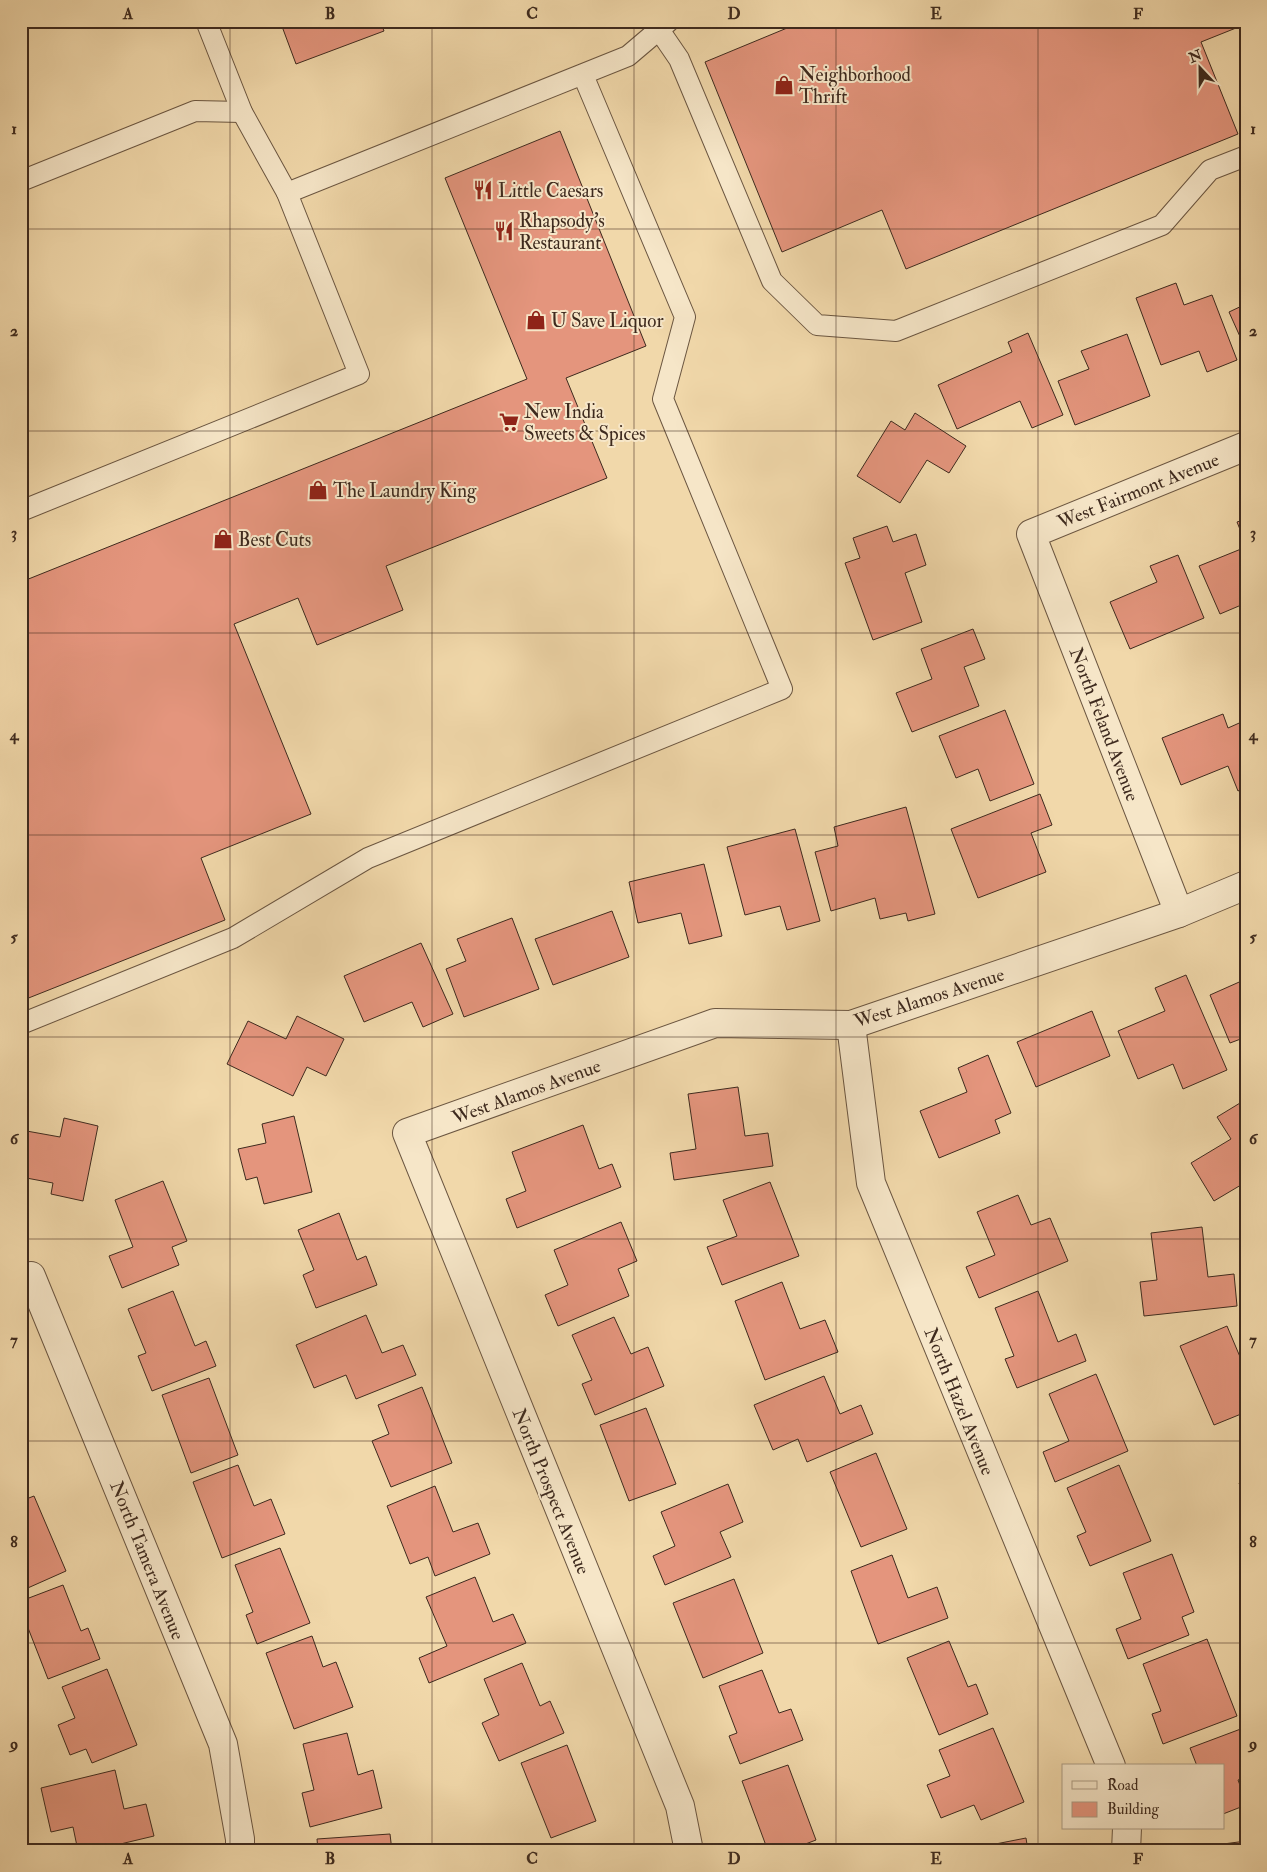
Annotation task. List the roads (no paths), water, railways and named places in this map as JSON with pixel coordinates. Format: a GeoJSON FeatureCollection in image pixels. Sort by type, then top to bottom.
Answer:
{"type":"FeatureCollection","features":[{"type":"Feature","properties":{"kind":"street","name":"West Fairmont Avenue"},"geometry":{"type":"LineString","coordinates":[[1031,534],[1246,446]]}},
{"type":"Feature","properties":{"kind":"street","name":"North Feland Avenue"},"geometry":{"type":"LineString","coordinates":[[1031,534],[1179,913]]}},
{"type":"Feature","properties":{"kind":"street","name":"West Alamos Avenue"},"geometry":{"type":"LineString","coordinates":[[407,1134],[715,1023],[851,1025],[1179,913],[1246,885]]}},
{"type":"Feature","properties":{"kind":"street","name":"North Hazel Avenue"},"geometry":{"type":"LineString","coordinates":[[851,1025],[871,1183],[1110,1764]]}},
{"type":"Feature","properties":{"kind":"street","name":"North Prospect Avenue"},"geometry":{"type":"LineString","coordinates":[[407,1134],[680,1806],[689,1851]]}},
{"type":"Feature","properties":{"kind":"street","name":"North Tamera Avenue"},"geometry":{"type":"LineString","coordinates":[[26,1278],[223,1744],[240,1839],[240,1851]]}},
{"type":"Feature","properties":{"kind":"street"},"geometry":{"type":"LineString","coordinates":[[1126,1851],[1127,1830]]}},
{"type":"Feature","properties":{"kind":"lane"},"geometry":{"type":"LineString","coordinates":[[21,511],[359,374],[287,193],[242,112],[206,21]]}},
{"type":"Feature","properties":{"kind":"lane"},"geometry":{"type":"LineString","coordinates":[[287,193],[628,56],[660,24],[679,59],[772,282],[817,325],[896,331],[1162,225],[1210,170],[1246,156]]}},
{"type":"Feature","properties":{"kind":"lane"},"geometry":{"type":"LineString","coordinates":[[21,1024],[233,938],[368,858],[782,690],[663,399],[686,317],[583,75]]}},
{"type":"Feature","properties":{"kind":"lane"},"geometry":{"type":"LineString","coordinates":[[21,182],[195,111],[242,112]]}},
{"type":"Feature","properties":{"kind":"place","name":"Neighborhood Thrift"},"geometry":{"type":"Point","coordinates":[784,85]}},
{"type":"Feature","properties":{"kind":"place","name":"Little Caesars"},"geometry":{"type":"Point","coordinates":[483,190]}},
{"type":"Feature","properties":{"kind":"place","name":"Rhapsody's Restaurant"},"geometry":{"type":"Point","coordinates":[504,231]}},
{"type":"Feature","properties":{"kind":"place","name":"U Save Liquor"},"geometry":{"type":"Point","coordinates":[536,320]}},
{"type":"Feature","properties":{"kind":"place","name":"New India Sweets & Spices"},"geometry":{"type":"Point","coordinates":[509,422]}},
{"type":"Feature","properties":{"kind":"place","name":"The Laundry King"},"geometry":{"type":"Point","coordinates":[318,490]}},
{"type":"Feature","properties":{"kind":"place","name":"Best Cuts"},"geometry":{"type":"Point","coordinates":[223,539]}}]}
